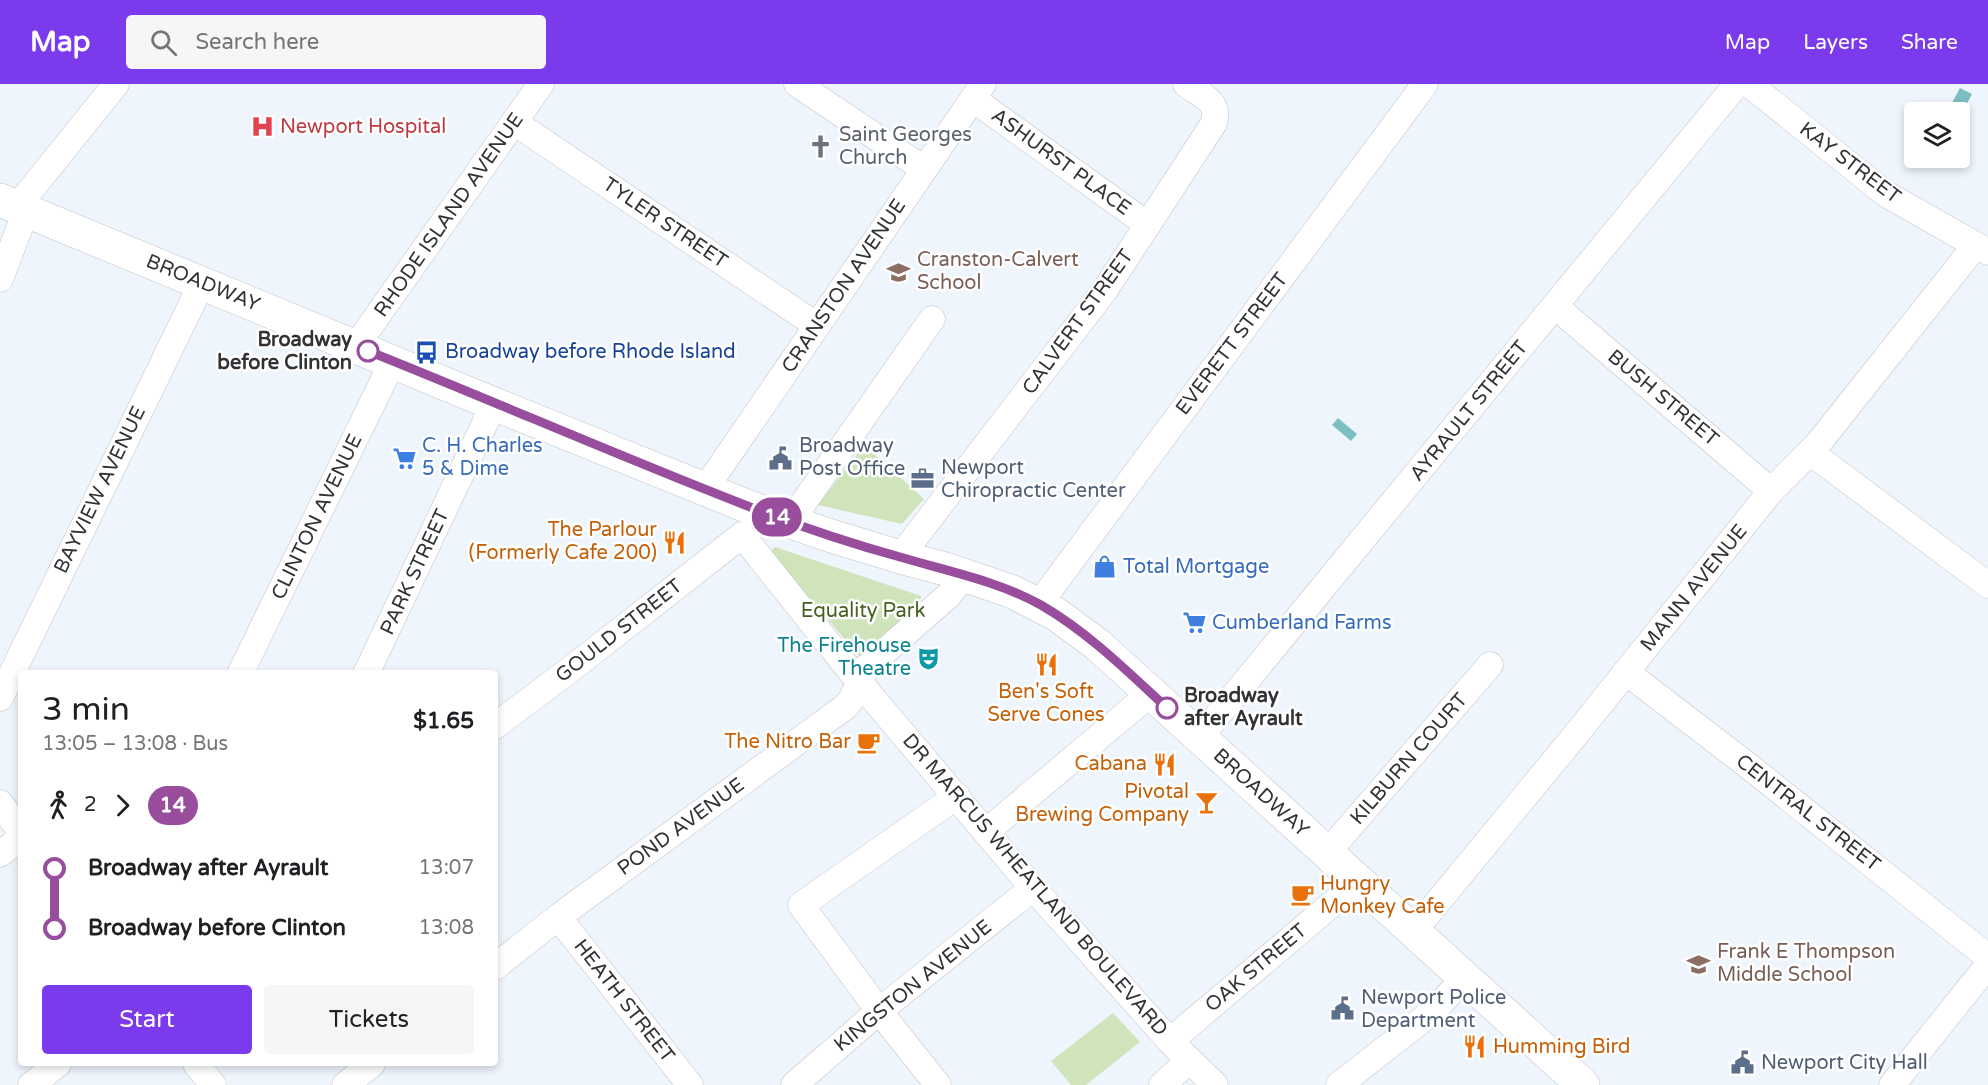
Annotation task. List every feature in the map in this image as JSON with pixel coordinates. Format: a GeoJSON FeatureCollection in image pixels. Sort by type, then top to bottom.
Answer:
{"type":"FeatureCollection","features":[{"type":"Feature","properties":{"kind":"main road","name":"BROADWAY"},"geometry":{"type":"LineString","coordinates":[[14,206],[705,489],[745,521],[790,522],[900,558],[965,575],[1039,604],[1092,639],[1327,853],[1351,889],[1413,932],[1583,1085]]}},
{"type":"Feature","properties":{"kind":"street"},"geometry":{"type":"LineString","coordinates":[[0,279],[14,206],[116,84]]}},
{"type":"Feature","properties":{"kind":"street","name":"RHODE ISLAND AVENUE"},"geometry":{"type":"LineString","coordinates":[[356,346],[541,84]]}},
{"type":"Feature","properties":{"kind":"street"},"geometry":{"type":"LineString","coordinates":[[797,84],[924,169]]}},
{"type":"Feature","properties":{"kind":"street","name":"CALVERT STREET"},"geometry":{"type":"LineString","coordinates":[[900,558],[1105,290],[1214,123],[1217,112],[1212,103],[1186,84]]}},
{"type":"Feature","properties":{"kind":"street","name":"EVERETT STREET"},"geometry":{"type":"LineString","coordinates":[[1039,604],[1425,84]]}},
{"type":"Feature","properties":{"kind":"street","name":"AYRAULT STREET"},"geometry":{"type":"LineString","coordinates":[[1200,737],[1737,84]]}},
{"type":"Feature","properties":{"kind":"street","name":"KAY STREET"},"geometry":{"type":"LineString","coordinates":[[1749,84],[1886,194],[1982,249]]}},
{"type":"Feature","properties":{"kind":"street","name":"CRANSTON AVENUE"},"geometry":{"type":"LineString","coordinates":[[705,489],[978,92]]}},
{"type":"Feature","properties":{"kind":"street","name":"ASHURST PLACE"},"geometry":{"type":"LineString","coordinates":[[978,92],[1148,225]]}},
{"type":"Feature","properties":{"kind":"street","name":"TYLER STREET"},"geometry":{"type":"LineString","coordinates":[[514,122],[816,325]]}},
{"type":"Feature","properties":{"kind":"street","name":"MANN AVENUE"},"geometry":{"type":"LineString","coordinates":[[1413,932],[1771,491],[1810,452],[1982,249]]}},
{"type":"Feature","properties":{"kind":"street","name":"BAYVIEW AVENUE"},"geometry":{"type":"LineString","coordinates":[[0,698],[202,283]]}},
{"type":"Feature","properties":{"kind":"street","name":"BUSH STREET"},"geometry":{"type":"LineString","coordinates":[[1555,306],[1771,491]]}},
{"type":"Feature","properties":{"kind":"street"},"geometry":{"type":"LineString","coordinates":[[790,522],[932,319]]}},
{"type":"Feature","properties":{"kind":"street","name":"CLINTON AVENUE"},"geometry":{"type":"LineString","coordinates":[[242,670],[393,361]]}},
{"type":"Feature","properties":{"kind":"street","name":"PARK STREET"},"geometry":{"type":"LineString","coordinates":[[368,670],[494,404]]}},
{"type":"Feature","properties":{"kind":"street"},"geometry":{"type":"LineString","coordinates":[[1810,452],[1987,582]]}},
{"type":"Feature","properties":{"kind":"street","name":"DR MARCUS WHEATLAND BOULEVARD"},"geometry":{"type":"LineString","coordinates":[[745,521],[860,683],[1033,888],[1170,1041],[1215,1085]]}},
{"type":"Feature","properties":{"kind":"street","name":"GOULD STREET"},"geometry":{"type":"LineString","coordinates":[[498,724],[571,669],[745,521]]}},
{"type":"Feature","properties":{"kind":"street","name":"POND AVENUE"},"geometry":{"type":"LineString","coordinates":[[498,965],[558,917],[844,707],[851,700],[866,668],[950,594],[965,575]]}},
{"type":"Feature","properties":{"kind":"street","name":"KILBURN COURT"},"geometry":{"type":"LineString","coordinates":[[1327,853],[1490,665]]}},
{"type":"Feature","properties":{"kind":"street","name":"CENTRAL STREET"},"geometry":{"type":"LineString","coordinates":[[1626,672],[1746,764],[1988,957]]}},
{"type":"Feature","properties":{"kind":"street"},"geometry":{"type":"LineString","coordinates":[[987,831],[1151,693]]}},
{"type":"Feature","properties":{"kind":"street"},"geometry":{"type":"LineString","coordinates":[[937,1083],[879,1011],[801,906],[957,796]]}},
{"type":"Feature","properties":{"kind":"street"},"geometry":{"type":"LineString","coordinates":[[0,803],[18,828]]}},
{"type":"Feature","properties":{"kind":"street"},"geometry":{"type":"LineString","coordinates":[[0,854],[18,840]]}},
{"type":"Feature","properties":{"kind":"street","name":"KINGSTON AVENUE"},"geometry":{"type":"LineString","coordinates":[[794,1085],[879,1011],[1033,888]]}},
{"type":"Feature","properties":{"kind":"street","name":"OAK STREET"},"geometry":{"type":"LineString","coordinates":[[1170,1041],[1351,889]]}},
{"type":"Feature","properties":{"kind":"street","name":"HEATH STREET"},"geometry":{"type":"LineString","coordinates":[[558,917],[690,1085]]}},
{"type":"Feature","properties":{"kind":"street"},"geometry":{"type":"LineString","coordinates":[[1892,1085],[1988,965]]}},
{"type":"Feature","properties":{"kind":"street"},"geometry":{"type":"LineString","coordinates":[[1339,1085],[1432,1012],[1465,978]]}},
{"type":"Feature","properties":{"kind":"street"},"geometry":{"type":"LineString","coordinates":[[1162,1085],[1189,1061]]}},
{"type":"Feature","properties":{"kind":"street"},"geometry":{"type":"LineString","coordinates":[[32,1085],[56,1066]]}},
{"type":"Feature","properties":{"kind":"street"},"geometry":{"type":"LineString","coordinates":[[198,1066],[213,1085]]}},
{"type":"Feature","properties":{"kind":"street"},"geometry":{"type":"LineString","coordinates":[[345,1085],[369,1066]]}},
{"type":"Feature","properties":{"kind":"green space"},"geometry":{"type":"Polygon","coordinates":[[[864,445],[924,499],[902,524],[818,505],[864,445]]]}},
{"type":"Feature","properties":{"kind":"green space","name":"Equality Park"},"geometry":{"type":"Polygon","coordinates":[[[775,547],[921,596],[920,603],[860,657],[770,552],[775,547]]]}},
{"type":"Feature","properties":{"kind":"green space"},"geometry":{"type":"Polygon","coordinates":[[[1113,1013],[1140,1042],[1086,1085],[1071,1085],[1051,1061],[1113,1013]]]}},
{"type":"Feature","properties":{"kind":"water"},"geometry":{"type":"Polygon","coordinates":[[[1960,88],[1972,94],[1968,102],[1952,102],[1960,88]]]}},
{"type":"Feature","properties":{"kind":"water"},"geometry":{"type":"Polygon","coordinates":[[[1338,418],[1357,434],[1351,441],[1332,425],[1338,418]]]}},
{"type":"Feature","properties":{"kind":"bus line","name":"14"},"geometry":{"type":"LineString","coordinates":[[368,351],[494,404],[790,522],[900,558],[949,570],[1013,592],[1039,604],[1078,629],[1167,708]]}},
{"type":"Feature","properties":{"kind":"place","name":"Newport Hospital"},"geometry":{"type":"Point","coordinates":[262,127]}},
{"type":"Feature","properties":{"kind":"place","name":"Saint Georges Church"},"geometry":{"type":"Point","coordinates":[821,146]}},
{"type":"Feature","properties":{"kind":"place","name":"Cranston-Calvert School"},"geometry":{"type":"Point","coordinates":[899,272]}},
{"type":"Feature","properties":{"kind":"place","name":"Broadway before Clinton"},"geometry":{"type":"Point","coordinates":[368,351]}},
{"type":"Feature","properties":{"kind":"place","name":"Broadway before Rhode Island"},"geometry":{"type":"Point","coordinates":[427,352]}},
{"type":"Feature","properties":{"kind":"place","name":"C. H. Charles 5 & Dime"},"geometry":{"type":"Point","coordinates":[404,458]}},
{"type":"Feature","properties":{"kind":"place","name":"Broadway Post Office"},"geometry":{"type":"Point","coordinates":[781,458]}},
{"type":"Feature","properties":{"kind":"place","name":"Newport Chiropractic Center"},"geometry":{"type":"Point","coordinates":[923,479]}},
{"type":"Feature","properties":{"kind":"place","name":"The Parlour (Formerly Cafe 200)"},"geometry":{"type":"Point","coordinates":[675,542]}},
{"type":"Feature","properties":{"kind":"place","name":"Total Mortgage"},"geometry":{"type":"Point","coordinates":[1105,567]}},
{"type":"Feature","properties":{"kind":"place","name":"Cumberland Farms"},"geometry":{"type":"Point","coordinates":[1194,623]}},
{"type":"Feature","properties":{"kind":"place","name":"The Firehouse Theatre"},"geometry":{"type":"Point","coordinates":[929,658]}},
{"type":"Feature","properties":{"kind":"place","name":"Ben's Soft Serve Cones"},"geometry":{"type":"Point","coordinates":[1046,664]}},
{"type":"Feature","properties":{"kind":"place","name":"Broadway after Ayrault"},"geometry":{"type":"Point","coordinates":[1167,708]}},
{"type":"Feature","properties":{"kind":"place","name":"The Nitro Bar"},"geometry":{"type":"Point","coordinates":[869,742]}},
{"type":"Feature","properties":{"kind":"place","name":"Cabana"},"geometry":{"type":"Point","coordinates":[1165,764]}},
{"type":"Feature","properties":{"kind":"place","name":"Pivotal Brewing Company"},"geometry":{"type":"Point","coordinates":[1207,803]}},
{"type":"Feature","properties":{"kind":"place","name":"Hungry Monkey Cafe"},"geometry":{"type":"Point","coordinates":[1302,895]}},
{"type":"Feature","properties":{"kind":"place","name":"Frank E Thompson Middle School"},"geometry":{"type":"Point","coordinates":[1699,964]}},
{"type":"Feature","properties":{"kind":"place","name":"Newport Police Department"},"geometry":{"type":"Point","coordinates":[1343,1009]}},
{"type":"Feature","properties":{"kind":"place","name":"Humming Bird"},"geometry":{"type":"Point","coordinates":[1475,1047]}},
{"type":"Feature","properties":{"kind":"place","name":"Newport City Hall"},"geometry":{"type":"Point","coordinates":[1743,1063]}}]}
